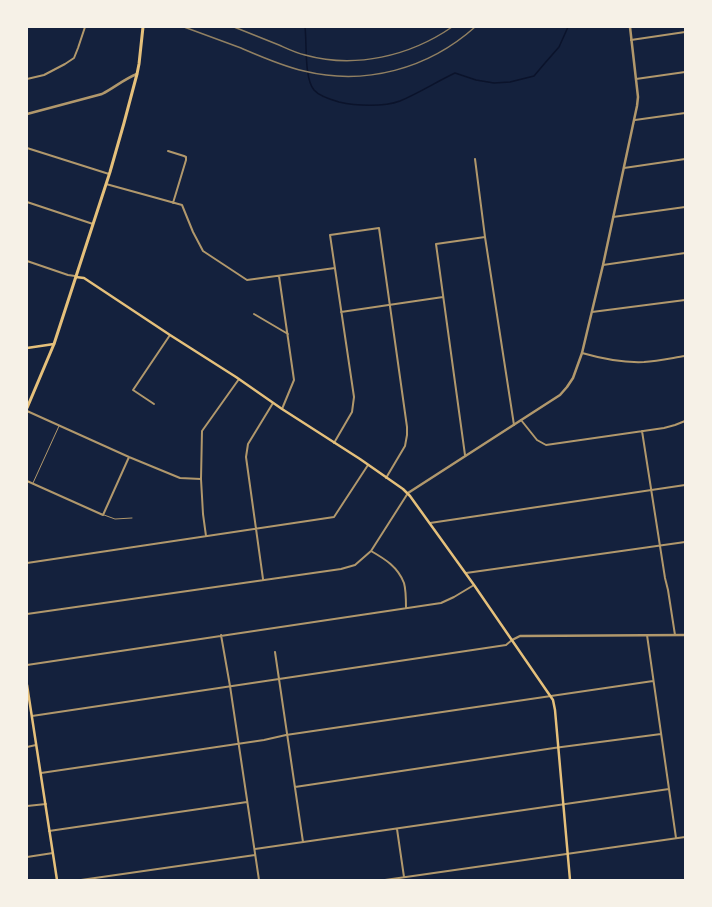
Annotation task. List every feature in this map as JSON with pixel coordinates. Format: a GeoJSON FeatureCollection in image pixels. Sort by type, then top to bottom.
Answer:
{"type":"FeatureCollection","features":[{"type":"Feature","properties":{"kind":"main road"},"geometry":{"type":"LineString","coordinates":[[27,410],[54,344],[106,184],[137,74],[143,27]]}},
{"type":"Feature","properties":{"kind":"main road"},"geometry":{"type":"LineString","coordinates":[[76,277],[84,278],[239,379],[408,493],[466,573],[551,696],[554,703],[570,880]]}},
{"type":"Feature","properties":{"kind":"main road"},"geometry":{"type":"LineString","coordinates":[[27,348],[54,344]]}},
{"type":"Feature","properties":{"kind":"main road"},"geometry":{"type":"LineString","coordinates":[[27,685],[57,880]]}},
{"type":"Feature","properties":{"kind":"street"},"geometry":{"type":"LineString","coordinates":[[27,79],[44,75],[66,64],[74,58],[85,27]]}},
{"type":"Feature","properties":{"kind":"street"},"geometry":{"type":"LineString","coordinates":[[27,614],[341,569],[355,565],[371,551],[408,493],[560,395],[573,378],[582,353],[635,120],[638,97],[630,27]]}},
{"type":"Feature","properties":{"kind":"street"},"geometry":{"type":"LineString","coordinates":[[631,40],[685,32]]}},
{"type":"Feature","properties":{"kind":"street"},"geometry":{"type":"LineString","coordinates":[[636,79],[685,72]]}},
{"type":"Feature","properties":{"kind":"street"},"geometry":{"type":"LineString","coordinates":[[27,114],[102,94],[137,74]]}},
{"type":"Feature","properties":{"kind":"street"},"geometry":{"type":"LineString","coordinates":[[635,120],[685,113]]}},
{"type":"Feature","properties":{"kind":"street"},"geometry":{"type":"LineString","coordinates":[[27,148],[109,174]]}},
{"type":"Feature","properties":{"kind":"street"},"geometry":{"type":"LineString","coordinates":[[168,151],[186,157],[173,203]]}},
{"type":"Feature","properties":{"kind":"street"},"geometry":{"type":"LineString","coordinates":[[475,159],[485,237],[514,425]]}},
{"type":"Feature","properties":{"kind":"street"},"geometry":{"type":"LineString","coordinates":[[624,168],[685,159]]}},
{"type":"Feature","properties":{"kind":"street"},"geometry":{"type":"LineString","coordinates":[[106,184],[182,205],[192,232],[203,251],[246,280],[335,268]]}},
{"type":"Feature","properties":{"kind":"street"},"geometry":{"type":"LineString","coordinates":[[27,202],[93,224]]}},
{"type":"Feature","properties":{"kind":"street"},"geometry":{"type":"LineString","coordinates":[[613,217],[685,207]]}},
{"type":"Feature","properties":{"kind":"street"},"geometry":{"type":"LineString","coordinates":[[334,443],[352,412],[354,397],[340,312],[330,235],[379,228],[407,426],[405,446],[386,478]]}},
{"type":"Feature","properties":{"kind":"street"},"geometry":{"type":"LineString","coordinates":[[465,455],[436,244],[485,237]]}},
{"type":"Feature","properties":{"kind":"street"},"geometry":{"type":"LineString","coordinates":[[603,265],[685,253]]}},
{"type":"Feature","properties":{"kind":"street"},"geometry":{"type":"LineString","coordinates":[[27,261],[76,277]]}},
{"type":"Feature","properties":{"kind":"street"},"geometry":{"type":"LineString","coordinates":[[279,276],[294,380],[282,409]]}},
{"type":"Feature","properties":{"kind":"street"},"geometry":{"type":"LineString","coordinates":[[340,312],[443,297]]}},
{"type":"Feature","properties":{"kind":"street"},"geometry":{"type":"LineString","coordinates":[[592,312],[685,300]]}},
{"type":"Feature","properties":{"kind":"street"},"geometry":{"type":"LineString","coordinates":[[254,314],[288,334]]}},
{"type":"Feature","properties":{"kind":"street"},"geometry":{"type":"LineString","coordinates":[[154,404],[133,390],[170,335]]}},
{"type":"Feature","properties":{"kind":"street"},"geometry":{"type":"LineString","coordinates":[[582,353],[602,358],[630,362],[646,362],[685,356]]}},
{"type":"Feature","properties":{"kind":"street"},"geometry":{"type":"LineString","coordinates":[[206,536],[202,514],[202,431],[239,379]]}},
{"type":"Feature","properties":{"kind":"street"},"geometry":{"type":"LineString","coordinates":[[263,580],[246,457],[248,444],[273,403]]}},
{"type":"Feature","properties":{"kind":"street"},"geometry":{"type":"LineString","coordinates":[[27,410],[129,457],[180,478],[201,479]]}},
{"type":"Feature","properties":{"kind":"street"},"geometry":{"type":"LineString","coordinates":[[521,420],[536,440],[546,445],[664,428],[685,420]]}},
{"type":"Feature","properties":{"kind":"street"},"geometry":{"type":"LineString","coordinates":[[642,431],[675,635]]}},
{"type":"Feature","properties":{"kind":"street"},"geometry":{"type":"LineString","coordinates":[[27,481],[103,515],[129,457]]}},
{"type":"Feature","properties":{"kind":"street"},"geometry":{"type":"LineString","coordinates":[[27,563],[334,517],[368,465]]}},
{"type":"Feature","properties":{"kind":"street"},"geometry":{"type":"LineString","coordinates":[[430,523],[685,485]]}},
{"type":"Feature","properties":{"kind":"street"},"geometry":{"type":"LineString","coordinates":[[466,573],[685,542]]}},
{"type":"Feature","properties":{"kind":"street"},"geometry":{"type":"LineString","coordinates":[[371,551],[394,566],[399,573],[404,584],[406,608]]}},
{"type":"Feature","properties":{"kind":"street"},"geometry":{"type":"LineString","coordinates":[[27,665],[441,603],[474,585]]}},
{"type":"Feature","properties":{"kind":"street"},"geometry":{"type":"LineString","coordinates":[[221,635],[259,880]]}},
{"type":"Feature","properties":{"kind":"street"},"geometry":{"type":"LineString","coordinates":[[647,635],[676,838]]}},
{"type":"Feature","properties":{"kind":"street"},"geometry":{"type":"LineString","coordinates":[[32,716],[506,645],[520,636],[685,635]]}},
{"type":"Feature","properties":{"kind":"street"},"geometry":{"type":"LineString","coordinates":[[275,652],[302,842]]}},
{"type":"Feature","properties":{"kind":"street"},"geometry":{"type":"LineString","coordinates":[[41,773],[653,681]]}},
{"type":"Feature","properties":{"kind":"street"},"geometry":{"type":"LineString","coordinates":[[295,787],[662,734]]}},
{"type":"Feature","properties":{"kind":"street"},"geometry":{"type":"LineString","coordinates":[[27,747],[36,745]]}},
{"type":"Feature","properties":{"kind":"street"},"geometry":{"type":"LineString","coordinates":[[255,850],[669,789]]}},
{"type":"Feature","properties":{"kind":"street"},"geometry":{"type":"LineString","coordinates":[[50,831],[247,802]]}},
{"type":"Feature","properties":{"kind":"street"},"geometry":{"type":"LineString","coordinates":[[27,806],[46,804]]}},
{"type":"Feature","properties":{"kind":"street"},"geometry":{"type":"LineString","coordinates":[[397,829],[404,877]]}},
{"type":"Feature","properties":{"kind":"street"},"geometry":{"type":"LineString","coordinates":[[385,880],[685,837]]}},
{"type":"Feature","properties":{"kind":"street"},"geometry":{"type":"LineString","coordinates":[[27,857],[53,853]]}},
{"type":"Feature","properties":{"kind":"street"},"geometry":{"type":"LineString","coordinates":[[81,880],[255,855]]}},
{"type":"Feature","properties":{"kind":"lane"},"geometry":{"type":"LineString","coordinates":[[32,484],[60,426]]}},
{"type":"Feature","properties":{"kind":"lane"},"geometry":{"type":"LineString","coordinates":[[103,515],[115,519],[132,518]]}},
{"type":"Feature","properties":{"kind":"waterway"},"geometry":{"type":"LineString","coordinates":[[305,27],[307,69],[311,85],[314,90],[322,96],[339,102],[370,105],[400,101],[455,73],[476,80],[494,83],[510,82],[534,76],[559,47],[568,27]]}},
{"type":"Feature","properties":{"kind":"railway"},"geometry":{"type":"LineString","coordinates":[[184,27],[288,67],[327,75],[350,76],[373,75],[416,63],[437,54],[457,42],[475,27]]}},
{"type":"Feature","properties":{"kind":"railway"},"geometry":{"type":"LineString","coordinates":[[234,27],[298,53],[324,59],[343,61],[382,57],[400,52],[418,46],[452,27]]}}]}
